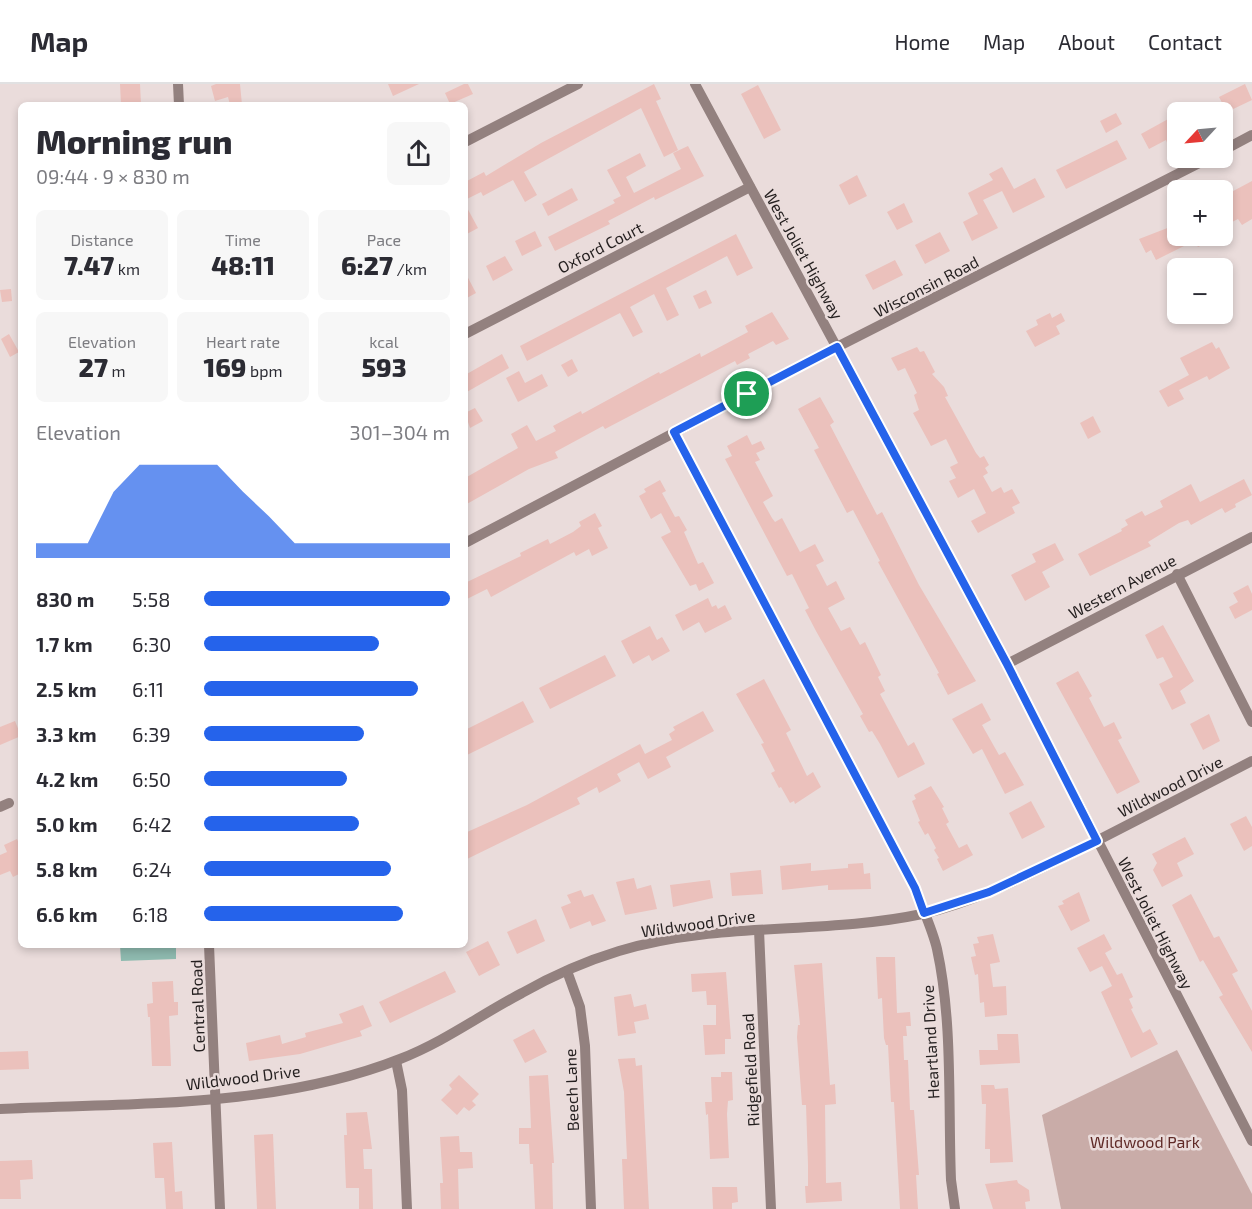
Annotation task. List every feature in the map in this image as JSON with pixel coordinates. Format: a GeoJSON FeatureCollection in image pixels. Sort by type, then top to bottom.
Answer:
{"type":"FeatureCollection","features":[{"type":"Feature","properties":{"kind":"street"},"geometry":{"type":"LineString","coordinates":[[178,84],[179,102]]}},
{"type":"Feature","properties":{"kind":"street"},"geometry":{"type":"LineString","coordinates":[[468,140],[578,84]]}},
{"type":"Feature","properties":{"kind":"street","name":"West Joliet Highway"},"geometry":{"type":"LineString","coordinates":[[695,84],[1007,664],[1252,1141]]}},
{"type":"Feature","properties":{"kind":"street"},"geometry":{"type":"LineString","coordinates":[[1233,145],[1252,135]]}},
{"type":"Feature","properties":{"kind":"street","name":"Wisconsin Road"},"geometry":{"type":"LineString","coordinates":[[468,541],[837,347],[1189,168]]}},
{"type":"Feature","properties":{"kind":"street","name":"Oxford Court"},"geometry":{"type":"LineString","coordinates":[[468,332],[750,187]]}},
{"type":"Feature","properties":{"kind":"street","name":"Heartland Drive"},"geometry":{"type":"LineString","coordinates":[[674,432],[915,888],[936,947],[944,993],[951,1180],[955,1209]]}},
{"type":"Feature","properties":{"kind":"street","name":"Western Avenue"},"geometry":{"type":"LineString","coordinates":[[1007,664],[1252,537]]}},
{"type":"Feature","properties":{"kind":"street"},"geometry":{"type":"LineString","coordinates":[[1177,574],[1252,722]]}},
{"type":"Feature","properties":{"kind":"street","name":"Wildwood Drive"},"geometry":{"type":"LineString","coordinates":[[0,1109],[215,1098],[286,1090],[396,1061],[436,1044],[521,993],[567,971],[620,951],[671,940],[759,930],[882,921],[924,913],[989,892],[1097,841],[1252,761]]}},
{"type":"Feature","properties":{"kind":"street","name":"Ridgefield Road"},"geometry":{"type":"LineString","coordinates":[[759,930],[771,1209]]}},
{"type":"Feature","properties":{"kind":"street","name":"Central Road"},"geometry":{"type":"LineString","coordinates":[[209,948],[220,1209]]}},
{"type":"Feature","properties":{"kind":"street","name":"Beech Lane"},"geometry":{"type":"LineString","coordinates":[[567,971],[580,1007],[585,1046],[591,1209]]}},
{"type":"Feature","properties":{"kind":"street"},"geometry":{"type":"LineString","coordinates":[[396,1061],[402,1089],[407,1209]]}},
{"type":"Feature","properties":{"kind":"green space","name":"Wildwood Park"},"geometry":{"type":"Polygon","coordinates":[[[1177,1050],[1252,1194],[1252,1209],[1061,1209],[1042,1115],[1177,1050]]]}},
{"type":"Feature","properties":{"kind":"shaded area"},"geometry":{"type":"Polygon","coordinates":[[[120,948],[176,948],[176,959],[121,961],[120,948]]]}},
{"type":"Feature","properties":{"kind":"building"},"geometry":{"type":"Polygon","coordinates":[[[120,84],[140,84],[141,102],[121,102],[120,84]]]}},
{"type":"Feature","properties":{"kind":"building"},"geometry":{"type":"Polygon","coordinates":[[[240,84],[242,102],[229,102],[228,97],[215,101],[211,86],[240,84]]]}},
{"type":"Feature","properties":{"kind":"building"},"geometry":{"type":"Polygon","coordinates":[[[388,84],[419,84],[393,96],[388,84]]]}},
{"type":"Feature","properties":{"kind":"building"},"geometry":{"type":"Polygon","coordinates":[[[468,84],[473,94],[449,102],[445,93],[468,84]]]}},
{"type":"Feature","properties":{"kind":"building"},"geometry":{"type":"Polygon","coordinates":[[[654,84],[661,99],[656,101],[678,150],[664,157],[641,108],[524,172],[537,195],[525,202],[513,180],[483,196],[481,192],[468,198],[468,180],[484,172],[486,176],[541,143],[654,84]]]}},
{"type":"Feature","properties":{"kind":"building"},"geometry":{"type":"Polygon","coordinates":[[[1245,84],[1252,100],[1233,109],[1233,102],[1222,102],[1219,97],[1245,84]]]}},
{"type":"Feature","properties":{"kind":"building"},"geometry":{"type":"Polygon","coordinates":[[[758,85],[781,130],[764,139],[741,94],[758,85]]]}},
{"type":"Feature","properties":{"kind":"building"},"geometry":{"type":"Polygon","coordinates":[[[1116,113],[1122,124],[1106,133],[1100,121],[1116,113]]]}},
{"type":"Feature","properties":{"kind":"building"},"geometry":{"type":"Polygon","coordinates":[[[1167,120],[1167,142],[1166,140],[1149,149],[1141,134],[1167,120]]]}},
{"type":"Feature","properties":{"kind":"building"},"geometry":{"type":"Polygon","coordinates":[[[1117,140],[1127,159],[1066,189],[1056,170],[1117,140]]]}},
{"type":"Feature","properties":{"kind":"building"},"geometry":{"type":"Polygon","coordinates":[[[688,146],[704,176],[655,200],[654,197],[608,221],[610,224],[555,251],[548,237],[615,203],[613,200],[621,196],[607,170],[640,153],[646,166],[626,177],[634,193],[681,169],[673,153],[688,146]]]}},
{"type":"Feature","properties":{"kind":"building"},"geometry":{"type":"Polygon","coordinates":[[[1002,167],[1014,189],[1035,178],[1045,197],[1013,213],[1002,191],[983,200],[998,228],[972,241],[963,222],[978,214],[968,193],[993,180],[989,174],[1002,167]]]}},
{"type":"Feature","properties":{"kind":"building"},"geometry":{"type":"Polygon","coordinates":[[[857,175],[867,196],[849,205],[839,185],[857,175]]]}},
{"type":"Feature","properties":{"kind":"building"},"geometry":{"type":"Polygon","coordinates":[[[1252,181],[1252,219],[1242,225],[1238,219],[1233,222],[1233,191],[1252,181]]]}},
{"type":"Feature","properties":{"kind":"building"},"geometry":{"type":"Polygon","coordinates":[[[572,188],[578,200],[548,216],[542,204],[572,188]]]}},
{"type":"Feature","properties":{"kind":"building"},"geometry":{"type":"Polygon","coordinates":[[[904,203],[913,222],[897,230],[887,212],[904,203]]]}},
{"type":"Feature","properties":{"kind":"building"},"geometry":{"type":"Polygon","coordinates":[[[468,210],[478,228],[468,233],[468,210]]]}},
{"type":"Feature","properties":{"kind":"building"},"geometry":{"type":"Polygon","coordinates":[[[1167,228],[1167,246],[1184,246],[1156,260],[1151,250],[1146,253],[1139,239],[1167,228]]]}},
{"type":"Feature","properties":{"kind":"building"},"geometry":{"type":"Polygon","coordinates":[[[535,231],[542,246],[522,256],[515,241],[535,231]]]}},
{"type":"Feature","properties":{"kind":"building"},"geometry":{"type":"Polygon","coordinates":[[[940,232],[950,251],[925,264],[915,245],[940,232]]]}},
{"type":"Feature","properties":{"kind":"building"},"geometry":{"type":"Polygon","coordinates":[[[736,234],[753,268],[737,276],[727,256],[666,288],[679,315],[667,321],[654,294],[630,307],[643,332],[633,337],[620,313],[527,361],[520,346],[736,234]]]}},
{"type":"Feature","properties":{"kind":"building"},"geometry":{"type":"Polygon","coordinates":[[[505,256],[513,270],[493,281],[486,266],[505,256]]]}},
{"type":"Feature","properties":{"kind":"building"},"geometry":{"type":"Polygon","coordinates":[[[895,260],[903,275],[873,290],[865,275],[895,260]]]}},
{"type":"Feature","properties":{"kind":"building"},"geometry":{"type":"Polygon","coordinates":[[[468,278],[476,293],[468,297],[468,278]]]}},
{"type":"Feature","properties":{"kind":"building"},"geometry":{"type":"Polygon","coordinates":[[[11,289],[12,301],[2,302],[0,290],[11,289]]]}},
{"type":"Feature","properties":{"kind":"building"},"geometry":{"type":"Polygon","coordinates":[[[706,290],[712,303],[699,309],[693,296],[706,290]]]}},
{"type":"Feature","properties":{"kind":"building"},"geometry":{"type":"Polygon","coordinates":[[[772,312],[789,339],[776,345],[773,341],[748,354],[750,358],[737,365],[735,361],[605,429],[603,426],[555,452],[558,458],[529,469],[468,503],[468,476],[518,448],[511,434],[527,425],[536,441],[556,431],[553,426],[581,411],[582,414],[659,372],[660,374],[700,353],[701,357],[748,332],[745,326],[772,312]]]}},
{"type":"Feature","properties":{"kind":"building"},"geometry":{"type":"Polygon","coordinates":[[[1050,313],[1052,318],[1061,313],[1065,321],[1056,326],[1060,334],[1035,347],[1026,331],[1038,325],[1036,320],[1050,313]]]}},
{"type":"Feature","properties":{"kind":"building"},"geometry":{"type":"Polygon","coordinates":[[[9,334],[18,353],[10,357],[1,339],[9,334]]]}},
{"type":"Feature","properties":{"kind":"building"},"geometry":{"type":"Polygon","coordinates":[[[1212,342],[1216,349],[1219,347],[1230,368],[1209,380],[1207,376],[1179,390],[1184,399],[1168,407],[1159,391],[1189,375],[1180,358],[1212,342]]]}},
{"type":"Feature","properties":{"kind":"building"},"geometry":{"type":"Polygon","coordinates":[[[917,347],[920,352],[924,351],[935,372],[932,374],[944,387],[948,396],[945,397],[976,453],[980,458],[984,456],[989,465],[985,468],[988,473],[983,476],[992,492],[1001,487],[1004,493],[1012,489],[1020,503],[1012,507],[1015,513],[978,533],[971,521],[986,513],[974,489],[958,498],[949,481],[956,478],[950,467],[958,463],[946,439],[931,446],[913,413],[919,410],[914,395],[917,393],[905,368],[898,371],[891,358],[917,347]]]}},
{"type":"Feature","properties":{"kind":"building"},"geometry":{"type":"Polygon","coordinates":[[[502,354],[509,368],[468,391],[468,373],[502,354]]]}},
{"type":"Feature","properties":{"kind":"building"},"geometry":{"type":"Polygon","coordinates":[[[572,359],[578,371],[568,377],[561,365],[572,359]]]}},
{"type":"Feature","properties":{"kind":"building"},"geometry":{"type":"Polygon","coordinates":[[[519,371],[525,383],[542,374],[548,386],[518,402],[506,378],[519,371]]]}},
{"type":"Feature","properties":{"kind":"building"},"geometry":{"type":"Polygon","coordinates":[[[820,397],[834,422],[830,425],[877,515],[882,512],[919,585],[976,681],[948,695],[937,674],[939,673],[878,562],[880,561],[853,510],[847,513],[814,450],[819,448],[798,409],[820,397]]]}},
{"type":"Feature","properties":{"kind":"building"},"geometry":{"type":"Polygon","coordinates":[[[475,408],[483,421],[470,428],[468,412],[475,408]]]}},
{"type":"Feature","properties":{"kind":"building"},"geometry":{"type":"Polygon","coordinates":[[[1093,416],[1101,432],[1088,439],[1080,423],[1093,416]]]}},
{"type":"Feature","properties":{"kind":"building"},"geometry":{"type":"Polygon","coordinates":[[[747,435],[752,445],[761,441],[765,449],[756,453],[760,460],[755,462],[773,496],[763,502],[775,522],[782,518],[800,552],[815,544],[824,561],[816,565],[827,586],[836,581],[845,599],[828,608],[841,631],[850,627],[860,645],[865,642],[881,675],[878,677],[885,691],[880,694],[908,746],[914,742],[925,764],[898,778],[880,744],[872,731],[869,732],[860,716],[863,714],[805,610],[809,608],[792,574],[787,576],[725,459],[732,456],[727,446],[747,435]]]}},
{"type":"Feature","properties":{"kind":"building"},"geometry":{"type":"Polygon","coordinates":[[[1244,479],[1252,495],[1235,504],[1236,507],[1225,513],[1222,508],[1191,525],[1188,520],[1179,523],[1148,542],[1151,546],[1090,576],[1078,554],[1122,531],[1121,529],[1128,525],[1125,520],[1142,511],[1145,516],[1163,507],[1160,501],[1191,484],[1200,502],[1244,479]]]}},
{"type":"Feature","properties":{"kind":"building"},"geometry":{"type":"Polygon","coordinates":[[[660,480],[666,491],[662,493],[675,517],[679,516],[687,530],[684,532],[698,564],[703,562],[714,583],[699,591],[696,584],[690,586],[661,537],[671,532],[661,513],[651,519],[639,496],[646,492],[644,489],[660,480]]]}},
{"type":"Feature","properties":{"kind":"building"},"geometry":{"type":"Polygon","coordinates":[[[595,513],[602,526],[598,528],[608,548],[592,556],[589,549],[576,556],[574,552],[491,597],[487,589],[468,598],[468,582],[521,556],[520,553],[548,539],[550,544],[573,532],[581,526],[579,522],[595,513]]]}},
{"type":"Feature","properties":{"kind":"building"},"geometry":{"type":"Polygon","coordinates":[[[1055,543],[1064,560],[1042,572],[1050,587],[1025,601],[1011,575],[1036,562],[1032,554],[1055,543]]]}},
{"type":"Feature","properties":{"kind":"building"},"geometry":{"type":"Polygon","coordinates":[[[1248,585],[1252,594],[1252,610],[1235,619],[1229,607],[1238,602],[1233,593],[1248,585]]]}},
{"type":"Feature","properties":{"kind":"building"},"geometry":{"type":"Polygon","coordinates":[[[708,598],[712,607],[716,605],[718,609],[725,605],[732,619],[705,633],[699,622],[683,631],[675,615],[708,598]]]}},
{"type":"Feature","properties":{"kind":"building"},"geometry":{"type":"Polygon","coordinates":[[[1163,625],[1194,681],[1180,691],[1186,703],[1172,710],[1159,684],[1173,677],[1163,657],[1157,659],[1145,635],[1163,625]]]}},
{"type":"Feature","properties":{"kind":"building"},"geometry":{"type":"Polygon","coordinates":[[[650,626],[657,640],[662,637],[670,651],[652,661],[649,655],[633,664],[621,641],[650,626]]]}},
{"type":"Feature","properties":{"kind":"building"},"geometry":{"type":"Polygon","coordinates":[[[605,655],[616,676],[550,709],[539,688],[605,655]]]}},
{"type":"Feature","properties":{"kind":"building"},"geometry":{"type":"Polygon","coordinates":[[[1078,671],[1092,696],[1089,698],[1104,727],[1114,722],[1122,738],[1118,740],[1140,782],[1117,794],[1056,683],[1078,671]]]}},
{"type":"Feature","properties":{"kind":"building"},"geometry":{"type":"Polygon","coordinates":[[[764,679],[791,730],[786,733],[807,776],[813,772],[821,787],[795,804],[794,801],[790,803],[781,787],[779,788],[771,773],[775,771],[761,744],[764,743],[736,694],[764,679]]]}},
{"type":"Feature","properties":{"kind":"building"},"geometry":{"type":"Polygon","coordinates":[[[523,701],[534,722],[468,755],[468,728],[523,701]]]}},
{"type":"Feature","properties":{"kind":"building"},"geometry":{"type":"Polygon","coordinates":[[[982,703],[991,720],[982,725],[999,755],[1005,752],[1024,785],[1005,794],[982,749],[973,754],[952,719],[982,703]]]}},
{"type":"Feature","properties":{"kind":"building"},"geometry":{"type":"Polygon","coordinates":[[[703,711],[714,731],[666,757],[671,767],[648,779],[639,762],[617,774],[621,781],[599,793],[597,787],[577,798],[580,804],[468,859],[468,832],[527,805],[640,744],[645,754],[672,740],[669,734],[675,730],[673,727],[703,711]]]}},
{"type":"Feature","properties":{"kind":"building"},"geometry":{"type":"Polygon","coordinates":[[[1209,714],[1220,741],[1203,750],[1190,724],[1209,714]]]}},
{"type":"Feature","properties":{"kind":"building"},"geometry":{"type":"Polygon","coordinates":[[[15,721],[18,737],[0,745],[0,727],[15,721]]]}},
{"type":"Feature","properties":{"kind":"building"},"geometry":{"type":"Polygon","coordinates":[[[931,786],[944,807],[942,808],[949,822],[946,824],[959,848],[967,844],[973,855],[943,871],[934,850],[936,848],[928,833],[925,835],[918,822],[920,821],[912,801],[916,799],[914,795],[931,786]]]}},
{"type":"Feature","properties":{"kind":"building"},"geometry":{"type":"Polygon","coordinates":[[[1031,801],[1045,827],[1022,839],[1009,813],[1031,801]]]}},
{"type":"Feature","properties":{"kind":"building"},"geometry":{"type":"Polygon","coordinates":[[[1246,816],[1252,827],[1252,846],[1244,851],[1230,824],[1246,816]]]}},
{"type":"Feature","properties":{"kind":"building"},"geometry":{"type":"Polygon","coordinates":[[[1185,837],[1194,854],[1177,863],[1183,876],[1162,887],[1153,870],[1157,863],[1152,854],[1185,837]]]}},
{"type":"Feature","properties":{"kind":"building"},"geometry":{"type":"Polygon","coordinates":[[[17,839],[18,841],[18,874],[13,877],[10,871],[0,875],[0,855],[7,852],[4,845],[17,839]]]}},
{"type":"Feature","properties":{"kind":"building"},"geometry":{"type":"Polygon","coordinates":[[[811,863],[811,871],[848,868],[848,864],[863,863],[864,874],[870,873],[871,889],[828,890],[828,885],[782,890],[780,866],[811,863]]]}},
{"type":"Feature","properties":{"kind":"building"},"geometry":{"type":"Polygon","coordinates":[[[761,870],[763,894],[732,896],[730,873],[761,870]]]}},
{"type":"Feature","properties":{"kind":"building"},"geometry":{"type":"Polygon","coordinates":[[[634,878],[637,889],[651,885],[657,909],[625,915],[616,882],[634,878]]]}},
{"type":"Feature","properties":{"kind":"building"},"geometry":{"type":"Polygon","coordinates":[[[710,880],[713,898],[673,907],[670,885],[710,880]]]}},
{"type":"Feature","properties":{"kind":"building"},"geometry":{"type":"Polygon","coordinates":[[[581,890],[584,897],[593,894],[606,921],[592,926],[590,921],[570,929],[561,907],[571,903],[567,895],[581,890]]]}},
{"type":"Feature","properties":{"kind":"building"},"geometry":{"type":"Polygon","coordinates":[[[1079,892],[1090,921],[1071,931],[1058,906],[1064,904],[1062,901],[1079,892]]]}},
{"type":"Feature","properties":{"kind":"building"},"geometry":{"type":"Polygon","coordinates":[[[1191,894],[1214,938],[1219,936],[1238,971],[1232,974],[1252,1011],[1252,1052],[1219,997],[1223,995],[1203,960],[1200,962],[1172,905],[1191,894]]]}},
{"type":"Feature","properties":{"kind":"building"},"geometry":{"type":"Polygon","coordinates":[[[536,919],[545,941],[517,954],[507,932],[536,919]]]}},
{"type":"Feature","properties":{"kind":"building"},"geometry":{"type":"Polygon","coordinates":[[[993,934],[1000,962],[990,964],[993,987],[1006,986],[1007,1015],[985,1017],[984,1002],[980,1003],[978,974],[975,975],[971,957],[976,956],[973,944],[979,943],[977,937],[993,934]]]}},
{"type":"Feature","properties":{"kind":"building"},"geometry":{"type":"Polygon","coordinates":[[[1104,934],[1112,949],[1105,953],[1117,975],[1122,973],[1133,997],[1129,999],[1133,1008],[1131,1009],[1143,1033],[1150,1029],[1158,1044],[1131,1058],[1101,992],[1112,986],[1102,966],[1090,972],[1077,948],[1104,934]]]}},
{"type":"Feature","properties":{"kind":"building"},"geometry":{"type":"Polygon","coordinates":[[[488,941],[500,965],[479,976],[466,952],[488,941]]]}},
{"type":"Feature","properties":{"kind":"building"},"geometry":{"type":"Polygon","coordinates":[[[876,957],[895,957],[897,1013],[910,1012],[911,1026],[906,1026],[907,1036],[903,1036],[904,1060],[908,1060],[910,1110],[914,1110],[919,1175],[916,1175],[918,1209],[900,1209],[894,1102],[891,1102],[888,1045],[884,1038],[882,998],[878,999],[876,957]]]}},
{"type":"Feature","properties":{"kind":"building"},"geometry":{"type":"Polygon","coordinates":[[[822,963],[830,1085],[835,1084],[836,1104],[825,1105],[826,1183],[841,1182],[842,1201],[806,1203],[805,1186],[808,1186],[808,1165],[806,1105],[802,1105],[797,1037],[798,1025],[800,1025],[794,965],[822,963]]]}},
{"type":"Feature","properties":{"kind":"building"},"geometry":{"type":"Polygon","coordinates":[[[445,971],[456,992],[390,1023],[379,1002],[445,971]]]}},
{"type":"Feature","properties":{"kind":"building"},"geometry":{"type":"Polygon","coordinates":[[[726,972],[731,1039],[725,1039],[725,1054],[705,1055],[703,1025],[716,1025],[716,1005],[707,1005],[706,991],[692,992],[691,974],[726,972]]]}},
{"type":"Feature","properties":{"kind":"building"},"geometry":{"type":"Polygon","coordinates":[[[173,981],[174,1002],[178,1002],[178,1015],[169,1016],[171,1066],[152,1066],[150,1017],[148,1017],[147,1004],[153,1003],[152,982],[173,981]]]}},
{"type":"Feature","properties":{"kind":"building"},"geometry":{"type":"Polygon","coordinates":[[[631,994],[634,1007],[646,1004],[649,1019],[634,1022],[636,1033],[618,1036],[614,997],[631,994]]]}},
{"type":"Feature","properties":{"kind":"building"},"geometry":{"type":"Polygon","coordinates":[[[363,1005],[372,1026],[360,1031],[362,1036],[300,1054],[249,1061],[246,1043],[280,1035],[282,1044],[306,1037],[305,1033],[343,1023],[339,1014],[363,1005]]]}},
{"type":"Feature","properties":{"kind":"building"},"geometry":{"type":"Polygon","coordinates":[[[534,1029],[547,1052],[525,1063],[513,1040],[534,1029]]]}},
{"type":"Feature","properties":{"kind":"building"},"geometry":{"type":"Polygon","coordinates":[[[997,1034],[1018,1034],[1020,1063],[980,1065],[979,1050],[998,1050],[997,1034]]]}},
{"type":"Feature","properties":{"kind":"building"},"geometry":{"type":"Polygon","coordinates":[[[28,1051],[29,1069],[0,1070],[0,1052],[28,1051]]]}},
{"type":"Feature","properties":{"kind":"building"},"geometry":{"type":"Polygon","coordinates":[[[635,1058],[636,1066],[642,1065],[649,1209],[624,1209],[622,1159],[627,1159],[624,1092],[618,1059],[635,1058]]]}},
{"type":"Feature","properties":{"kind":"building"},"geometry":{"type":"Polygon","coordinates":[[[721,1072],[732,1072],[733,1100],[728,1101],[727,1114],[729,1158],[710,1159],[708,1114],[706,1115],[705,1102],[712,1102],[711,1077],[721,1077],[721,1072]]]}},
{"type":"Feature","properties":{"kind":"building"},"geometry":{"type":"Polygon","coordinates":[[[459,1075],[479,1094],[472,1101],[476,1105],[469,1111],[464,1107],[457,1115],[441,1100],[452,1089],[449,1085],[459,1075]]]}},
{"type":"Feature","properties":{"kind":"building"},"geometry":{"type":"Polygon","coordinates":[[[548,1075],[554,1163],[552,1163],[553,1209],[535,1209],[533,1164],[530,1164],[529,1144],[519,1144],[519,1128],[531,1128],[529,1076],[548,1075]]]}},
{"type":"Feature","properties":{"kind":"building"},"geometry":{"type":"Polygon","coordinates":[[[981,1085],[994,1085],[995,1089],[1008,1088],[1013,1162],[990,1163],[990,1149],[985,1149],[986,1104],[982,1104],[981,1085]]]}},
{"type":"Feature","properties":{"kind":"building"},"geometry":{"type":"Polygon","coordinates":[[[367,1112],[372,1149],[363,1149],[364,1169],[372,1169],[373,1209],[359,1209],[359,1188],[346,1188],[344,1135],[347,1135],[346,1113],[367,1112]]]}},
{"type":"Feature","properties":{"kind":"building"},"geometry":{"type":"Polygon","coordinates":[[[273,1134],[276,1209],[257,1209],[254,1135],[273,1134]]]}},
{"type":"Feature","properties":{"kind":"building"},"geometry":{"type":"Polygon","coordinates":[[[459,1136],[460,1152],[472,1152],[473,1168],[458,1169],[459,1209],[441,1209],[440,1183],[443,1183],[440,1137],[459,1136]]]}},
{"type":"Feature","properties":{"kind":"building"},"geometry":{"type":"Polygon","coordinates":[[[172,1142],[175,1192],[182,1191],[183,1209],[166,1209],[164,1178],[155,1178],[153,1143],[172,1142]]]}},
{"type":"Feature","properties":{"kind":"building"},"geometry":{"type":"Polygon","coordinates":[[[32,1160],[33,1179],[20,1180],[21,1199],[0,1199],[0,1161],[32,1160]]]}},
{"type":"Feature","properties":{"kind":"building"},"geometry":{"type":"Polygon","coordinates":[[[1017,1180],[1029,1190],[1030,1201],[1025,1202],[1026,1209],[993,1209],[985,1184],[1017,1180]]]}},
{"type":"Feature","properties":{"kind":"building"},"geometry":{"type":"Polygon","coordinates":[[[712,1187],[737,1187],[738,1202],[732,1203],[732,1209],[713,1209],[712,1187]]]}},
{"type":"Feature","properties":{"kind":"route"},"geometry":{"type":"LineString","coordinates":[[837,347],[1007,664],[1097,841],[989,892],[924,913],[915,888],[674,432],[747,394],[837,347]]}}]}
